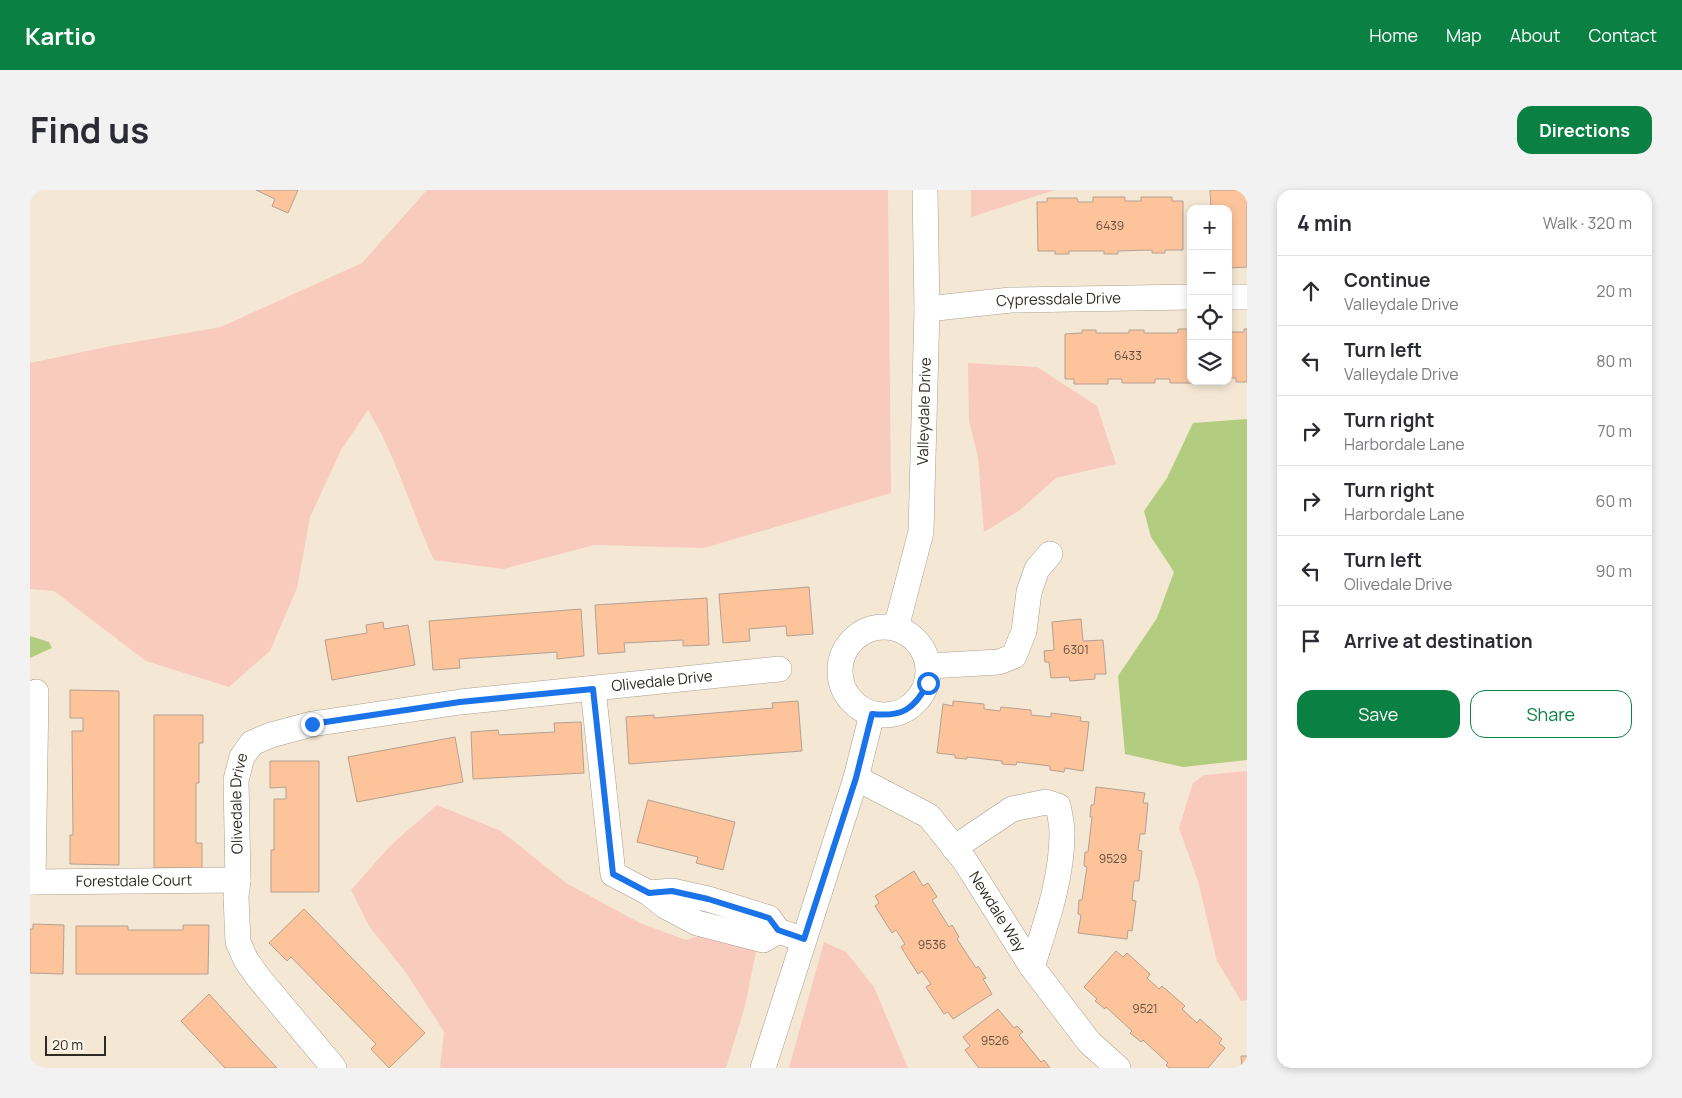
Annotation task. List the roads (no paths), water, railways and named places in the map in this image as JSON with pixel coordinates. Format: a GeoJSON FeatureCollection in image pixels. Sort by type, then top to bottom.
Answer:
{"type":"FeatureCollection","features":[{"type":"Feature","properties":{"kind":"street","name":"Valleydale Drive"},"geometry":{"type":"LineString","coordinates":[[896,628],[921,532],[927,309],[925,190]]}},
{"type":"Feature","properties":{"kind":"street","name":"Cypressdale Drive"},"geometry":{"type":"LineString","coordinates":[[927,309],[1011,300],[1187,297]]}},
{"type":"Feature","properties":{"kind":"street"},"geometry":{"type":"LineString","coordinates":[[1232,297],[1247,297]]}},
{"type":"Feature","properties":{"kind":"street"},"geometry":{"type":"LineString","coordinates":[[929,666],[999,662],[1014,656],[1024,631],[1029,592],[1037,569],[1050,554]]}},
{"type":"Feature","properties":{"kind":"street"},"geometry":{"type":"LineString","coordinates":[[879,627],[896,628],[912,636],[923,649],[929,666],[928,683],[920,699],[906,710],[890,716],[872,714],[857,706],[845,693],[840,677],[841,659],[849,644],[862,632],[879,627]]}},
{"type":"Feature","properties":{"kind":"street","name":"Olivedale Drive"},"geometry":{"type":"LineString","coordinates":[[334,1068],[258,977],[246,960],[238,942],[236,780],[242,757],[252,743],[270,735],[312,724],[460,702],[779,670]]}},
{"type":"Feature","properties":{"kind":"street"},"geometry":{"type":"LineString","coordinates":[[593,689],[613,874],[649,893],[665,906],[697,923],[763,940],[778,930]]}},
{"type":"Feature","properties":{"kind":"street"},"geometry":{"type":"LineString","coordinates":[[32,882],[36,692]]}},
{"type":"Feature","properties":{"kind":"street"},"geometry":{"type":"LineString","coordinates":[[763,1068],[856,778],[872,714]]}},
{"type":"Feature","properties":{"kind":"street","name":"Newdale Way"},"geometry":{"type":"LineString","coordinates":[[856,778],[929,816],[965,862],[1032,967],[1089,1042],[1118,1068]]}},
{"type":"Feature","properties":{"kind":"street"},"geometry":{"type":"LineString","coordinates":[[954,848],[1012,809],[1046,802],[1058,806],[1062,832],[1058,875],[1049,916],[1032,967]]}},
{"type":"Feature","properties":{"kind":"street","name":"Forestdale Court"},"geometry":{"type":"LineString","coordinates":[[32,882],[238,880]]}},
{"type":"Feature","properties":{"kind":"street"},"geometry":{"type":"LineString","coordinates":[[649,893],[672,891],[732,906],[769,918],[778,930],[804,939]]}},
{"type":"Feature","properties":{"kind":"street"},"geometry":{"type":"LineString","coordinates":[[725,930],[732,906]]}}]}
